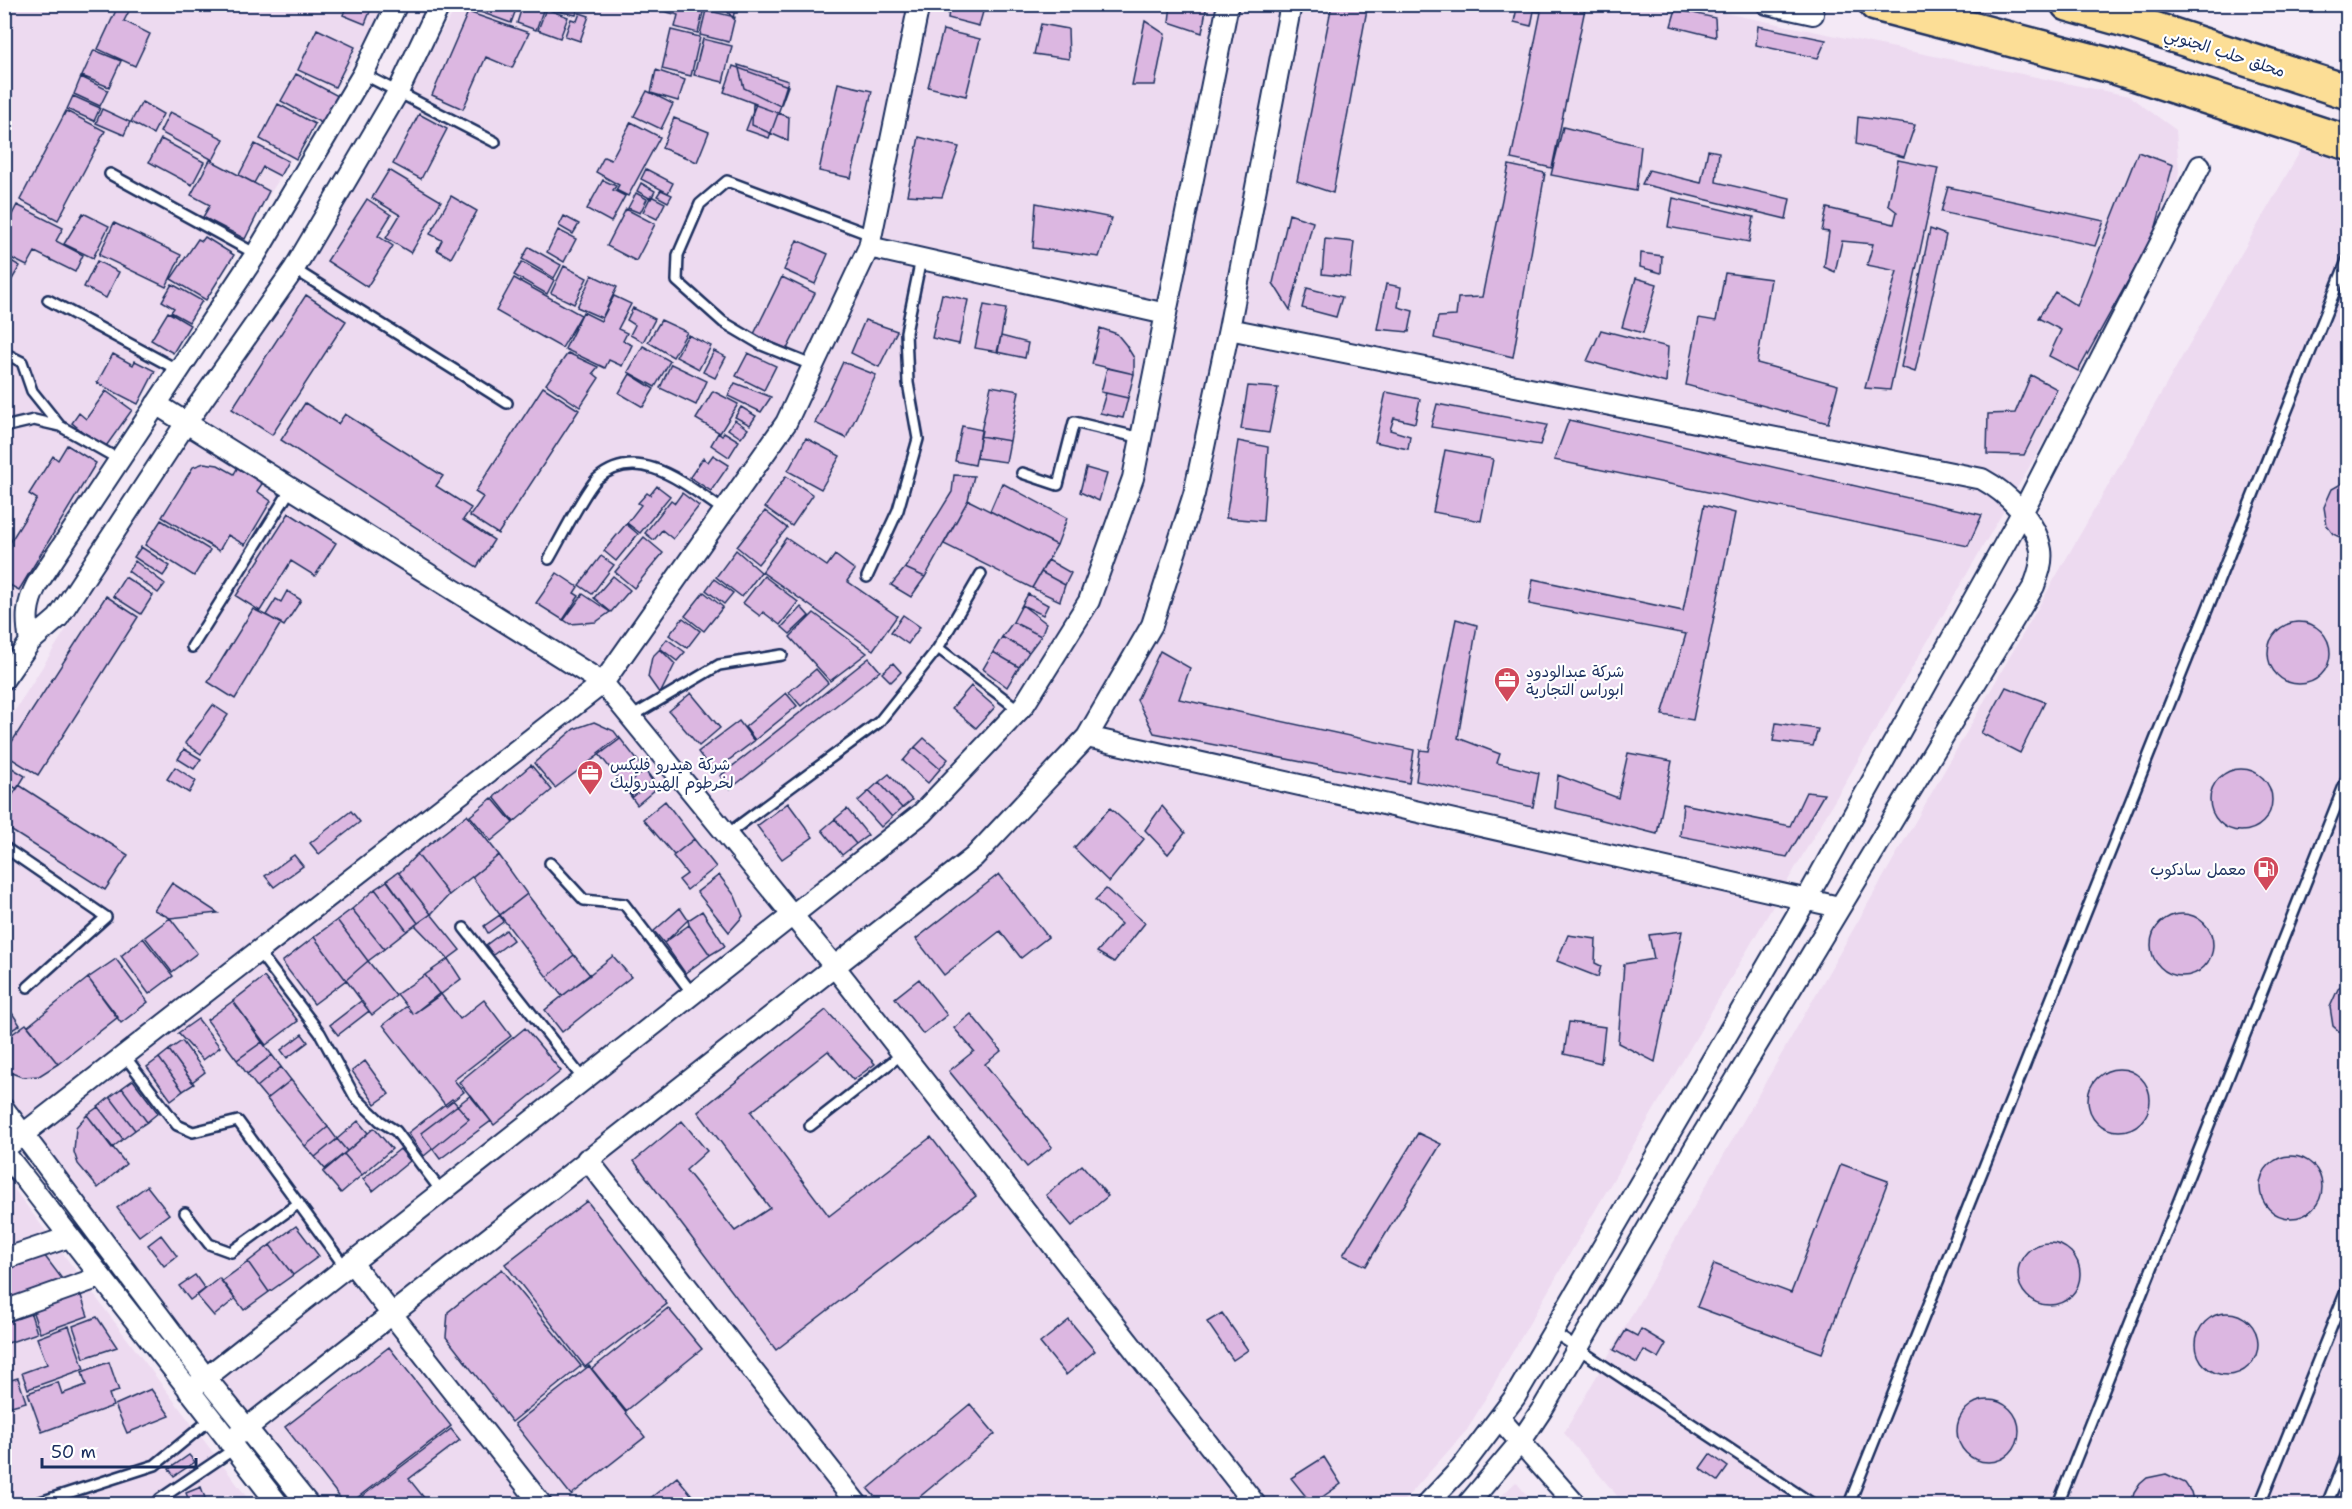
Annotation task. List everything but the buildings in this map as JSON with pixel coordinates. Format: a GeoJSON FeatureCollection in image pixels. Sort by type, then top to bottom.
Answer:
{"type":"FeatureCollection","features":[{"type":"Feature","properties":{"kind":"highway"},"geometry":{"type":"LineString","coordinates":[[1876,4],[2112,66],[2348,143]]}},
{"type":"Feature","properties":{"kind":"highway","name":"محلق حلب الجنوبي"},"geometry":{"type":"LineString","coordinates":[[2068,4],[2129,21],[2348,92]]}},
{"type":"Feature","properties":{"kind":"street"},"geometry":{"type":"LineString","coordinates":[[30,642],[26,622],[28,602],[256,254],[363,74],[398,4]]}},
{"type":"Feature","properties":{"kind":"street"},"geometry":{"type":"LineString","coordinates":[[8,668],[30,642],[58,618],[186,423],[294,269],[398,92],[440,4]]}},
{"type":"Feature","properties":{"kind":"street"},"geometry":{"type":"LineString","coordinates":[[278,1504],[4,1151],[603,683],[786,423],[813,366],[870,241],[919,4]]}},
{"type":"Feature","properties":{"kind":"street"},"geometry":{"type":"LineString","coordinates":[[189,1391],[922,813],[1019,710],[1089,601],[1133,478],[1228,4]]}},
{"type":"Feature","properties":{"kind":"street"},"geometry":{"type":"LineString","coordinates":[[232,1446],[247,1427],[391,1312],[974,857],[1087,737],[1152,625],[1194,494],[1229,329],[1291,4]]}},
{"type":"Feature","properties":{"kind":"street"},"geometry":{"type":"LineString","coordinates":[[1767,4],[1813,14]]}},
{"type":"Feature","properties":{"kind":"street"},"geometry":{"type":"LineString","coordinates":[[1427,1504],[1500,1419],[1807,898],[2022,513],[2200,166]]}},
{"type":"Feature","properties":{"kind":"street"},"geometry":{"type":"LineString","coordinates":[[870,241],[921,258],[1166,314]]}},
{"type":"Feature","properties":{"kind":"street"},"geometry":{"type":"LineString","coordinates":[[1229,329],[1982,479],[1998,488],[2022,513],[2035,533],[2041,550],[2041,566],[2034,586],[1694,1149],[1579,1347],[1521,1442],[1468,1504]]}},
{"type":"Feature","properties":{"kind":"street"},"geometry":{"type":"LineString","coordinates":[[156,404],[603,683],[834,966],[1255,1504]]}},
{"type":"Feature","properties":{"kind":"street"},"geometry":{"type":"LineString","coordinates":[[1087,737],[1839,907]]}},
{"type":"Feature","properties":{"kind":"street"},"geometry":{"type":"LineString","coordinates":[[4,1109],[206,1378],[308,1504]]}},
{"type":"Feature","properties":{"kind":"street"},"geometry":{"type":"LineString","coordinates":[[1669,1134],[1694,1149]]}},
{"type":"Feature","properties":{"kind":"street"},"geometry":{"type":"LineString","coordinates":[[587,1159],[857,1504]]}},
{"type":"Feature","properties":{"kind":"street"},"geometry":{"type":"LineString","coordinates":[[4,1259],[69,1237]]}},
{"type":"Feature","properties":{"kind":"street"},"geometry":{"type":"LineString","coordinates":[[348,1264],[391,1312],[541,1504]]}},
{"type":"Feature","properties":{"kind":"street"},"geometry":{"type":"LineString","coordinates":[[4,1311],[100,1277]]}},
{"type":"Feature","properties":{"kind":"street"},"geometry":{"type":"LineString","coordinates":[[1500,1419],[1575,1504]]}},
{"type":"Feature","properties":{"kind":"lane"},"geometry":{"type":"LineString","coordinates":[[363,74],[495,142]]}},
{"type":"Feature","properties":{"kind":"lane"},"geometry":{"type":"LineString","coordinates":[[110,174],[256,254]]}},
{"type":"Feature","properties":{"kind":"lane"},"geometry":{"type":"LineString","coordinates":[[813,366],[762,345],[723,322],[677,281],[678,255],[700,204],[727,181],[870,241]]}},
{"type":"Feature","properties":{"kind":"lane"},"geometry":{"type":"LineString","coordinates":[[867,577],[898,510],[918,439],[908,383],[906,332],[921,258]]}},
{"type":"Feature","properties":{"kind":"lane"},"geometry":{"type":"LineString","coordinates":[[1849,1504],[2348,258]]}},
{"type":"Feature","properties":{"kind":"lane"},"geometry":{"type":"LineString","coordinates":[[294,269],[507,403]]}},
{"type":"Feature","properties":{"kind":"lane"},"geometry":{"type":"LineString","coordinates":[[48,300],[178,370]]}},
{"type":"Feature","properties":{"kind":"lane"},"geometry":{"type":"LineString","coordinates":[[4,353],[22,362],[32,391],[60,426]]}},
{"type":"Feature","properties":{"kind":"lane"},"geometry":{"type":"LineString","coordinates":[[4,427],[34,420],[60,426],[120,460]]}},
{"type":"Feature","properties":{"kind":"lane"},"geometry":{"type":"LineString","coordinates":[[1022,473],[1058,485],[1074,422],[1141,438]]}},
{"type":"Feature","properties":{"kind":"lane"},"geometry":{"type":"LineString","coordinates":[[549,559],[596,480],[620,465],[647,464],[670,475],[725,511]]}},
{"type":"Feature","properties":{"kind":"lane"},"geometry":{"type":"LineString","coordinates":[[192,647],[291,489]]}},
{"type":"Feature","properties":{"kind":"lane"},"geometry":{"type":"LineString","coordinates":[[726,835],[879,722],[938,648],[981,574]]}},
{"type":"Feature","properties":{"kind":"lane"},"geometry":{"type":"LineString","coordinates":[[938,648],[1019,710]]}},
{"type":"Feature","properties":{"kind":"lane"},"geometry":{"type":"LineString","coordinates":[[631,717],[719,664],[782,655]]}},
{"type":"Feature","properties":{"kind":"lane"},"geometry":{"type":"LineString","coordinates":[[2058,1504],[2348,777]]}},
{"type":"Feature","properties":{"kind":"lane"},"geometry":{"type":"LineString","coordinates":[[4,847],[106,917],[28,987]]}},
{"type":"Feature","properties":{"kind":"lane"},"geometry":{"type":"LineString","coordinates":[[550,863],[584,900],[624,904],[692,993]]}},
{"type":"Feature","properties":{"kind":"lane"},"geometry":{"type":"LineString","coordinates":[[464,928],[583,1079]]}},
{"type":"Feature","properties":{"kind":"lane"},"geometry":{"type":"LineString","coordinates":[[258,951],[320,1033],[355,1097],[381,1122],[396,1131],[441,1191]]}},
{"type":"Feature","properties":{"kind":"lane"},"geometry":{"type":"LineString","coordinates":[[810,1126],[902,1054]]}},
{"type":"Feature","properties":{"kind":"lane"},"geometry":{"type":"LineString","coordinates":[[124,1055],[177,1125],[193,1132],[238,1121],[298,1203],[348,1264]]}},
{"type":"Feature","properties":{"kind":"lane"},"geometry":{"type":"LineString","coordinates":[[185,1213],[209,1244],[231,1252],[298,1203]]}},
{"type":"Feature","properties":{"kind":"lane"},"geometry":{"type":"LineString","coordinates":[[2260,1504],[2348,1286]]}},
{"type":"Feature","properties":{"kind":"lane"},"geometry":{"type":"LineString","coordinates":[[1553,1332],[1579,1347],[1813,1504]]}},
{"type":"Feature","properties":{"kind":"lane"},"geometry":{"type":"LineString","coordinates":[[34,1504],[155,1465],[211,1419]]}},
{"type":"Feature","properties":{"kind":"lane"},"geometry":{"type":"LineString","coordinates":[[156,1504],[232,1446]]}},
{"type":"Feature","properties":{"kind":"lane"},"geometry":{"type":"LineString","coordinates":[[2327,1504],[2348,1452]]}},
{"type":"Feature","properties":{"kind":"shaded area"},"geometry":{"type":"Polygon","coordinates":[[[5,5],[388,5],[5,618],[5,5]]]}},
{"type":"Feature","properties":{"kind":"shaded area"},"geometry":{"type":"Polygon","coordinates":[[[458,5],[1686,5],[2129,96],[2176,130],[2179,171],[2173,221],[1467,1430],[1401,1504],[316,1504],[5,1105],[4,728],[458,5]]]}},
{"type":"Feature","properties":{"kind":"shaded area"},"geometry":{"type":"Polygon","coordinates":[[[2302,148],[2347,163],[2347,1504],[1624,1504],[1564,1433],[2302,148]]]}},
{"type":"Feature","properties":{"kind":"shaded area"},"geometry":{"type":"Polygon","coordinates":[[[5,1177],[252,1504],[5,1504],[5,1177]]]}},
{"type":"Feature","properties":{"kind":"shaded area"},"geometry":{"type":"Polygon","coordinates":[[[1516,1482],[1534,1504],[1493,1504],[1516,1482]]]}},
{"type":"Feature","properties":{"kind":"place","name":"شركة عبدالودود ابوراس التجارية"},"geometry":{"type":"Point","coordinates":[1507,703]}},
{"type":"Feature","properties":{"kind":"place","name":"شركة هيدرو فليكس لخرطوم الهيدروليك"},"geometry":{"type":"Point","coordinates":[590,796]}},
{"type":"Feature","properties":{"kind":"place","name":"معمل سادكوب"},"geometry":{"type":"Point","coordinates":[2266,892]}}]}
